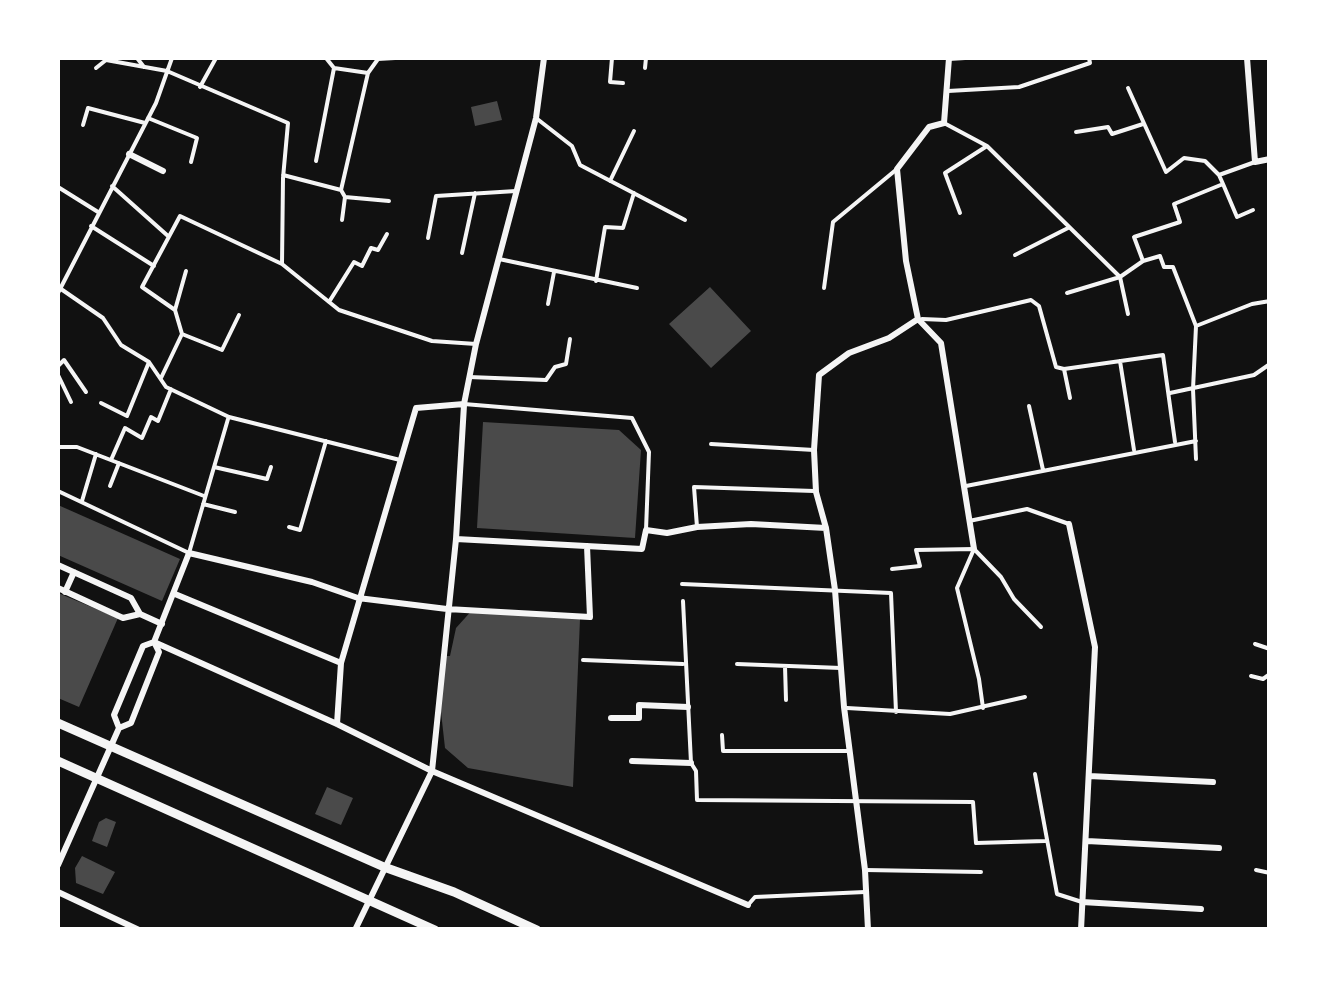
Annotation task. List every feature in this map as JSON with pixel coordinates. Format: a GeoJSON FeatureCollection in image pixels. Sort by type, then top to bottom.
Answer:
{"type":"FeatureCollection","features":[{"type":"Feature","properties":{"kind":"street"},"geometry":{"type":"LineString","coordinates":[[355,930],[432,771],[456,539],[464,404],[476,344],[536,118],[544,58]]}},
{"type":"Feature","properties":{"kind":"street"},"geometry":{"type":"LineString","coordinates":[[949,58],[944,123],[928,127],[897,169],[906,261],[918,319],[941,343],[974,549]]}},
{"type":"Feature","properties":{"kind":"street"},"geometry":{"type":"LineString","coordinates":[[1247,58],[1255,162],[1270,159]]}},
{"type":"Feature","properties":{"kind":"street"},"geometry":{"type":"LineString","coordinates":[[129,154],[163,171]]}},
{"type":"Feature","properties":{"kind":"street"},"geometry":{"type":"LineString","coordinates":[[868,930],[835,590],[816,492],[818,375],[849,353],[889,338],[918,319]]}},
{"type":"Feature","properties":{"kind":"street"},"geometry":{"type":"LineString","coordinates":[[337,724],[341,663],[416,408],[464,404]]}},
{"type":"Feature","properties":{"kind":"street"},"geometry":{"type":"LineString","coordinates":[[456,539],[642,549],[646,530],[667,534],[697,527],[751,524],[826,528]]}},
{"type":"Feature","properties":{"kind":"street"},"geometry":{"type":"LineString","coordinates":[[1068,524],[1095,647],[1081,930]]}},
{"type":"Feature","properties":{"kind":"street"},"geometry":{"type":"LineString","coordinates":[[119,728],[114,715],[144,646],[154,642],[189,553],[312,582],[358,598],[447,609],[590,616],[587,546]]}},
{"type":"Feature","properties":{"kind":"street"},"geometry":{"type":"LineString","coordinates":[[58,565],[131,598],[140,614],[162,624]]}},
{"type":"Feature","properties":{"kind":"street"},"geometry":{"type":"LineString","coordinates":[[74,572],[61,590],[124,618],[140,614]]}},
{"type":"Feature","properties":{"kind":"street"},"geometry":{"type":"LineString","coordinates":[[175,594],[341,663]]}},
{"type":"Feature","properties":{"kind":"street"},"geometry":{"type":"LineString","coordinates":[[154,642],[432,771],[748,905]]}},
{"type":"Feature","properties":{"kind":"street"},"geometry":{"type":"LineString","coordinates":[[58,865],[119,728],[131,723],[159,652],[154,642]]}},
{"type":"Feature","properties":{"kind":"street"},"geometry":{"type":"LineString","coordinates":[[611,718],[639,718],[638,705],[688,707]]}},
{"type":"Feature","properties":{"kind":"street"},"geometry":{"type":"LineString","coordinates":[[58,722],[384,867],[454,892],[537,930]]}},
{"type":"Feature","properties":{"kind":"street"},"geometry":{"type":"LineString","coordinates":[[58,761],[435,930]]}},
{"type":"Feature","properties":{"kind":"street"},"geometry":{"type":"LineString","coordinates":[[632,761],[691,763]]}},
{"type":"Feature","properties":{"kind":"street"},"geometry":{"type":"LineString","coordinates":[[1089,776],[1214,782]]}},
{"type":"Feature","properties":{"kind":"street"},"geometry":{"type":"LineString","coordinates":[[1087,841],[1219,848]]}},
{"type":"Feature","properties":{"kind":"street"},"geometry":{"type":"LineString","coordinates":[[58,892],[139,930]]}},
{"type":"Feature","properties":{"kind":"street"},"geometry":{"type":"LineString","coordinates":[[1082,902],[1201,909]]}},
{"type":"Feature","properties":{"kind":"lane"},"geometry":{"type":"LineString","coordinates":[[137,58],[144,67]]}},
{"type":"Feature","properties":{"kind":"lane"},"geometry":{"type":"LineString","coordinates":[[172,58],[146,121],[59,291],[102,318],[121,345],[150,362],[171,389],[229,417],[400,460]]}},
{"type":"Feature","properties":{"kind":"lane"},"geometry":{"type":"LineString","coordinates":[[200,87],[216,58]]}},
{"type":"Feature","properties":{"kind":"lane"},"geometry":{"type":"LineString","coordinates":[[326,58],[334,68],[368,74]]}},
{"type":"Feature","properties":{"kind":"lane"},"geometry":{"type":"LineString","coordinates":[[342,220],[342,190],[368,74],[378,59],[395,58]]}},
{"type":"Feature","properties":{"kind":"lane"},"geometry":{"type":"LineString","coordinates":[[612,58],[610,82],[623,83]]}},
{"type":"Feature","properties":{"kind":"lane"},"geometry":{"type":"LineString","coordinates":[[645,68],[646,58]]}},
{"type":"Feature","properties":{"kind":"lane"},"geometry":{"type":"LineString","coordinates":[[949,58],[964,58]]}},
{"type":"Feature","properties":{"kind":"lane"},"geometry":{"type":"LineString","coordinates":[[948,90],[1018,87],[1090,63],[1089,58]]}},
{"type":"Feature","properties":{"kind":"lane"},"geometry":{"type":"LineString","coordinates":[[96,68],[106,60],[167,71],[288,124],[282,264]]}},
{"type":"Feature","properties":{"kind":"lane"},"geometry":{"type":"LineString","coordinates":[[316,161],[334,68]]}},
{"type":"Feature","properties":{"kind":"lane"},"geometry":{"type":"LineString","coordinates":[[1128,88],[1166,172],[1184,158],[1204,161],[1219,174],[1237,217],[1253,210]]}},
{"type":"Feature","properties":{"kind":"lane"},"geometry":{"type":"LineString","coordinates":[[83,125],[88,108],[196,138],[191,162]]}},
{"type":"Feature","properties":{"kind":"lane"},"geometry":{"type":"LineString","coordinates":[[536,118],[572,146],[580,165],[685,220]]}},
{"type":"Feature","properties":{"kind":"lane"},"geometry":{"type":"LineString","coordinates":[[944,123],[986,146],[1120,276],[1128,314]]}},
{"type":"Feature","properties":{"kind":"lane"},"geometry":{"type":"LineString","coordinates":[[1076,132],[1108,127],[1112,134],[1144,124]]}},
{"type":"Feature","properties":{"kind":"lane"},"geometry":{"type":"LineString","coordinates":[[610,180],[634,132]]}},
{"type":"Feature","properties":{"kind":"lane"},"geometry":{"type":"LineString","coordinates":[[960,213],[945,173],[986,146]]}},
{"type":"Feature","properties":{"kind":"lane"},"geometry":{"type":"LineString","coordinates":[[1219,174],[1255,162]]}},
{"type":"Feature","properties":{"kind":"lane"},"geometry":{"type":"LineString","coordinates":[[824,288],[832,222],[897,169]]}},
{"type":"Feature","properties":{"kind":"lane"},"geometry":{"type":"LineString","coordinates":[[284,175],[342,190]]}},
{"type":"Feature","properties":{"kind":"lane"},"geometry":{"type":"LineString","coordinates":[[1143,260],[1134,238],[1180,222],[1174,204],[1223,184]]}},
{"type":"Feature","properties":{"kind":"lane"},"geometry":{"type":"LineString","coordinates":[[112,186],[170,237]]}},
{"type":"Feature","properties":{"kind":"lane"},"geometry":{"type":"LineString","coordinates":[[58,187],[98,212]]}},
{"type":"Feature","properties":{"kind":"lane"},"geometry":{"type":"LineString","coordinates":[[428,238],[436,196],[516,191]]}},
{"type":"Feature","properties":{"kind":"lane"},"geometry":{"type":"LineString","coordinates":[[462,253],[475,193]]}},
{"type":"Feature","properties":{"kind":"lane"},"geometry":{"type":"LineString","coordinates":[[596,281],[606,227],[623,228],[634,193]]}},
{"type":"Feature","properties":{"kind":"lane"},"geometry":{"type":"LineString","coordinates":[[344,197],[389,201]]}},
{"type":"Feature","properties":{"kind":"lane"},"geometry":{"type":"LineString","coordinates":[[176,310],[142,287],[180,216],[282,264],[339,310],[417,336],[476,344]]}},
{"type":"Feature","properties":{"kind":"lane"},"geometry":{"type":"LineString","coordinates":[[91,226],[154,266]]}},
{"type":"Feature","properties":{"kind":"lane"},"geometry":{"type":"LineString","coordinates":[[1015,255],[1068,228]]}},
{"type":"Feature","properties":{"kind":"lane"},"geometry":{"type":"LineString","coordinates":[[329,302],[354,262],[362,266],[371,248],[378,250],[387,234]]}},
{"type":"Feature","properties":{"kind":"lane"},"geometry":{"type":"LineString","coordinates":[[1067,293],[1120,276],[1143,260],[1160,256],[1164,267],[1173,267],[1196,326],[1196,459]]}},
{"type":"Feature","properties":{"kind":"lane"},"geometry":{"type":"LineString","coordinates":[[498,259],[637,288]]}},
{"type":"Feature","properties":{"kind":"lane"},"geometry":{"type":"LineString","coordinates":[[161,378],[182,334],[176,310],[186,271]]}},
{"type":"Feature","properties":{"kind":"lane"},"geometry":{"type":"LineString","coordinates":[[548,304],[554,272]]}},
{"type":"Feature","properties":{"kind":"lane"},"geometry":{"type":"LineString","coordinates":[[918,319],[946,320],[1031,300],[1039,306],[1056,367],[1163,354],[1175,442]]}},
{"type":"Feature","properties":{"kind":"lane"},"geometry":{"type":"LineString","coordinates":[[1196,326],[1270,301]]}},
{"type":"Feature","properties":{"kind":"lane"},"geometry":{"type":"LineString","coordinates":[[182,334],[222,350],[240,315]]}},
{"type":"Feature","properties":{"kind":"lane"},"geometry":{"type":"LineString","coordinates":[[469,377],[546,380],[555,368],[566,364],[570,339]]}},
{"type":"Feature","properties":{"kind":"lane"},"geometry":{"type":"LineString","coordinates":[[58,366],[64,360],[86,392]]}},
{"type":"Feature","properties":{"kind":"lane"},"geometry":{"type":"LineString","coordinates":[[1120,361],[1134,451]]}},
{"type":"Feature","properties":{"kind":"lane"},"geometry":{"type":"LineString","coordinates":[[101,403],[127,416],[150,362]]}},
{"type":"Feature","properties":{"kind":"lane"},"geometry":{"type":"LineString","coordinates":[[1170,393],[1254,374],[1270,364]]}},
{"type":"Feature","properties":{"kind":"lane"},"geometry":{"type":"LineString","coordinates":[[1064,369],[1070,398]]}},
{"type":"Feature","properties":{"kind":"lane"},"geometry":{"type":"LineString","coordinates":[[58,375],[71,402]]}},
{"type":"Feature","properties":{"kind":"lane"},"geometry":{"type":"LineString","coordinates":[[111,460],[125,428],[142,438],[151,417],[158,421],[171,389]]}},
{"type":"Feature","properties":{"kind":"lane"},"geometry":{"type":"LineString","coordinates":[[464,404],[632,418],[649,452],[646,530]]}},
{"type":"Feature","properties":{"kind":"lane"},"geometry":{"type":"LineString","coordinates":[[1028,406],[1043,470]]}},
{"type":"Feature","properties":{"kind":"lane"},"geometry":{"type":"LineString","coordinates":[[58,492],[189,553],[229,417]]}},
{"type":"Feature","properties":{"kind":"lane"},"geometry":{"type":"LineString","coordinates":[[966,486],[1196,440]]}},
{"type":"Feature","properties":{"kind":"lane"},"geometry":{"type":"LineString","coordinates":[[289,528],[300,530],[326,441]]}},
{"type":"Feature","properties":{"kind":"lane"},"geometry":{"type":"LineString","coordinates":[[711,444],[814,450]]}},
{"type":"Feature","properties":{"kind":"lane"},"geometry":{"type":"LineString","coordinates":[[58,448],[78,447],[206,496]]}},
{"type":"Feature","properties":{"kind":"lane"},"geometry":{"type":"LineString","coordinates":[[82,501],[96,454]]}},
{"type":"Feature","properties":{"kind":"lane"},"geometry":{"type":"LineString","coordinates":[[110,486],[119,463]]}},
{"type":"Feature","properties":{"kind":"lane"},"geometry":{"type":"LineString","coordinates":[[214,468],[267,479],[271,468]]}},
{"type":"Feature","properties":{"kind":"lane"},"geometry":{"type":"LineString","coordinates":[[697,527],[694,487],[816,492]]}},
{"type":"Feature","properties":{"kind":"lane"},"geometry":{"type":"LineString","coordinates":[[203,504],[235,512]]}},
{"type":"Feature","properties":{"kind":"lane"},"geometry":{"type":"LineString","coordinates":[[970,521],[1027,510],[1068,524]]}},
{"type":"Feature","properties":{"kind":"lane"},"geometry":{"type":"LineString","coordinates":[[974,549],[957,588],[983,708]]}},
{"type":"Feature","properties":{"kind":"lane"},"geometry":{"type":"LineString","coordinates":[[892,569],[920,566],[916,550],[974,549],[1041,627]]}},
{"type":"Feature","properties":{"kind":"lane"},"geometry":{"type":"LineString","coordinates":[[682,584],[892,593],[896,712]]}},
{"type":"Feature","properties":{"kind":"lane"},"geometry":{"type":"LineString","coordinates":[[683,601],[691,763],[696,770],[697,800],[973,802],[976,842],[1045,840]]}},
{"type":"Feature","properties":{"kind":"lane"},"geometry":{"type":"LineString","coordinates":[[1255,644],[1270,649]]}},
{"type":"Feature","properties":{"kind":"lane"},"geometry":{"type":"LineString","coordinates":[[583,660],[685,664]]}},
{"type":"Feature","properties":{"kind":"lane"},"geometry":{"type":"LineString","coordinates":[[737,664],[841,668]]}},
{"type":"Feature","properties":{"kind":"lane"},"geometry":{"type":"LineString","coordinates":[[785,666],[786,700]]}},
{"type":"Feature","properties":{"kind":"lane"},"geometry":{"type":"LineString","coordinates":[[1252,676],[1264,679],[1270,674]]}},
{"type":"Feature","properties":{"kind":"lane"},"geometry":{"type":"LineString","coordinates":[[844,707],[950,714],[1025,697]]}},
{"type":"Feature","properties":{"kind":"lane"},"geometry":{"type":"LineString","coordinates":[[722,735],[723,750],[849,750]]}},
{"type":"Feature","properties":{"kind":"lane"},"geometry":{"type":"LineString","coordinates":[[1035,774],[1057,894],[1082,902]]}},
{"type":"Feature","properties":{"kind":"lane"},"geometry":{"type":"LineString","coordinates":[[865,870],[981,872]]}},
{"type":"Feature","properties":{"kind":"lane"},"geometry":{"type":"LineString","coordinates":[[1256,870],[1270,873]]}},
{"type":"Feature","properties":{"kind":"lane"},"geometry":{"type":"LineString","coordinates":[[748,905],[755,897],[867,892]]}},
{"type":"Feature","properties":{"kind":"building"},"geometry":{"type":"Polygon","coordinates":[[[497,101],[502,120],[475,126],[471,107],[497,101]]]}},
{"type":"Feature","properties":{"kind":"building"},"geometry":{"type":"Polygon","coordinates":[[[710,287],[751,331],[711,368],[669,324],[710,287]]]}},
{"type":"Feature","properties":{"kind":"building"},"geometry":{"type":"Polygon","coordinates":[[[483,422],[619,430],[641,450],[635,538],[477,528],[483,422]]]}},
{"type":"Feature","properties":{"kind":"building"},"geometry":{"type":"Polygon","coordinates":[[[58,505],[180,559],[162,601],[58,555],[58,505]]]}},
{"type":"Feature","properties":{"kind":"building"},"geometry":{"type":"Polygon","coordinates":[[[58,593],[118,618],[79,707],[58,698],[58,593]]]}},
{"type":"Feature","properties":{"kind":"building"},"geometry":{"type":"Polygon","coordinates":[[[474,608],[580,619],[573,787],[468,768],[445,748],[440,703],[445,656],[450,656],[456,628],[474,608]]]}},
{"type":"Feature","properties":{"kind":"building"},"geometry":{"type":"Polygon","coordinates":[[[327,787],[353,798],[341,825],[315,814],[327,787]]]}},
{"type":"Feature","properties":{"kind":"building"},"geometry":{"type":"Polygon","coordinates":[[[106,818],[116,822],[107,847],[92,841],[99,822],[106,818]]]}},
{"type":"Feature","properties":{"kind":"building"},"geometry":{"type":"Polygon","coordinates":[[[82,856],[115,872],[103,894],[76,883],[75,868],[82,856]]]}}]}
